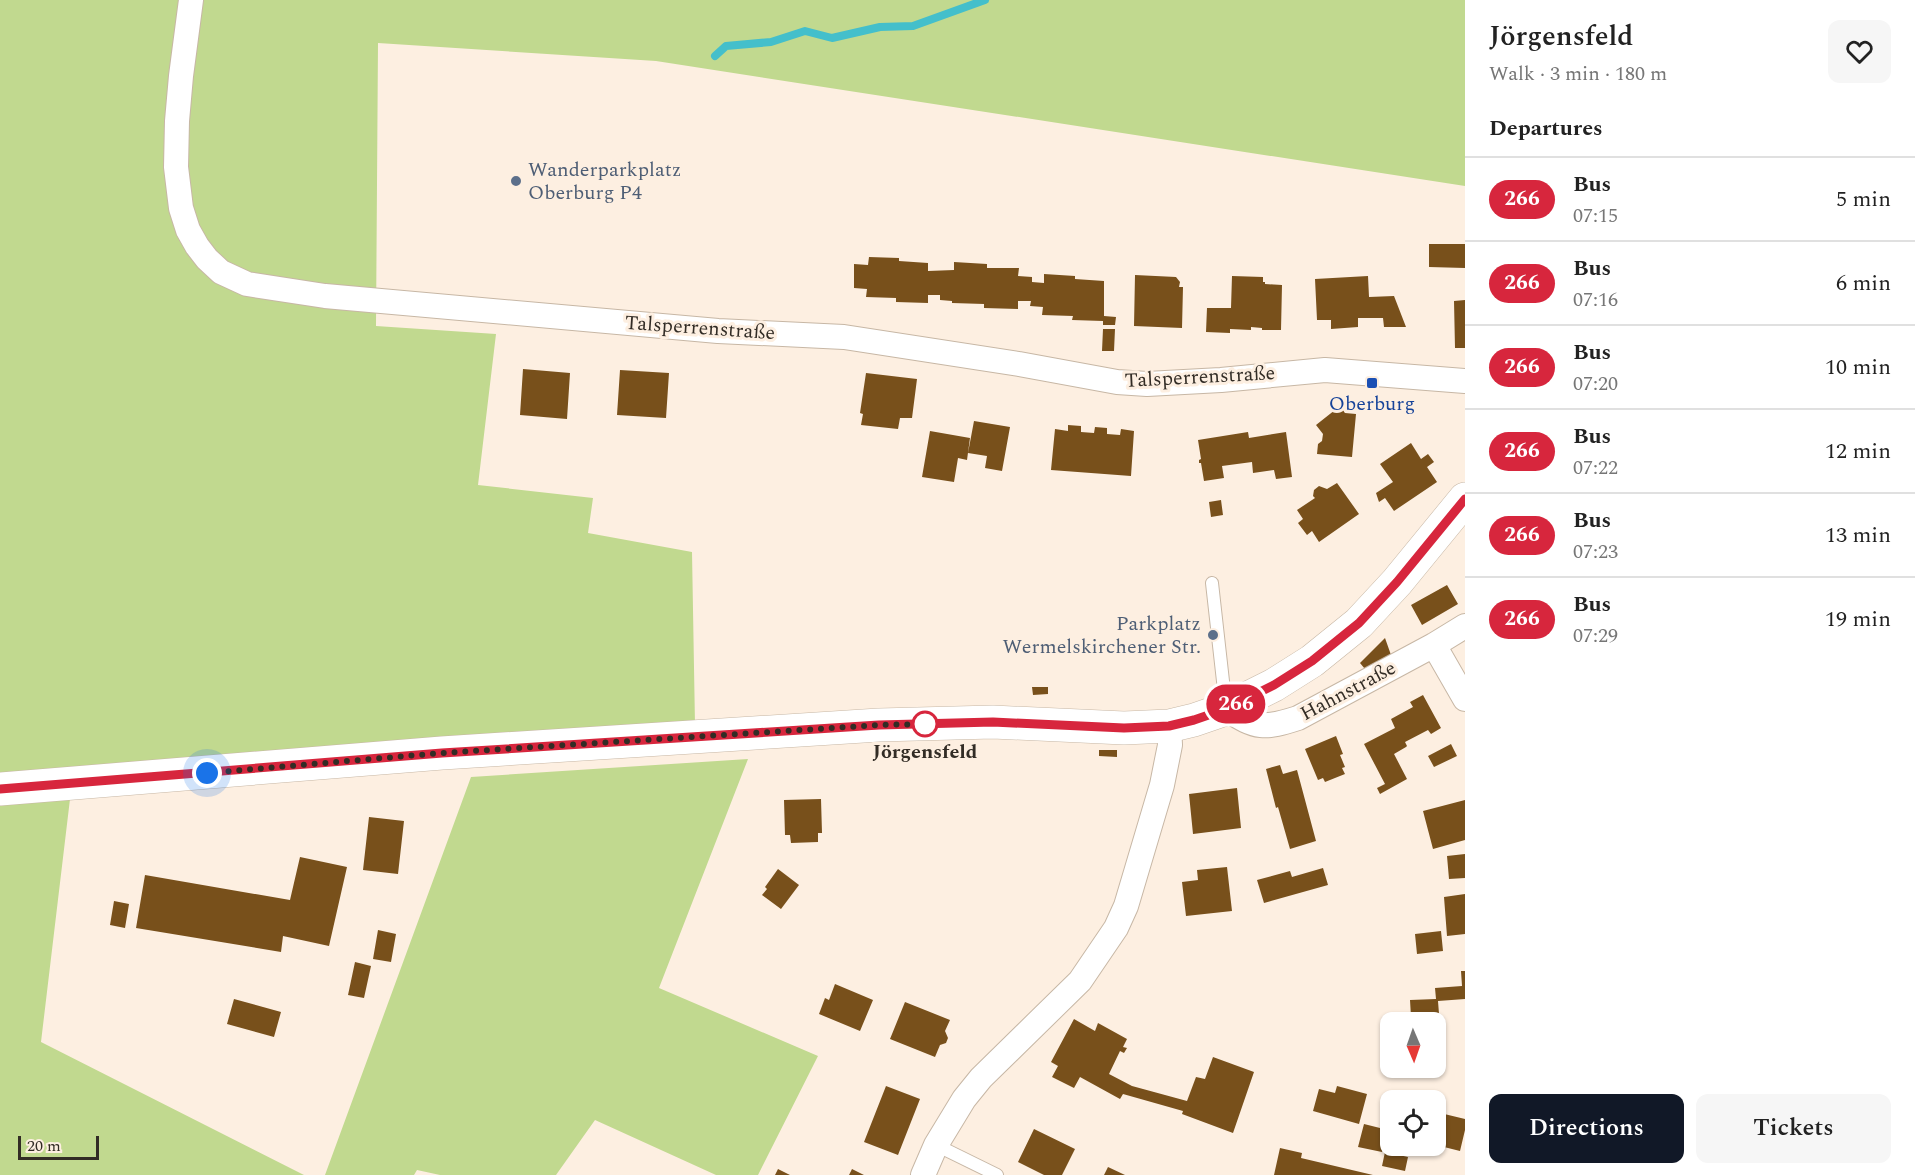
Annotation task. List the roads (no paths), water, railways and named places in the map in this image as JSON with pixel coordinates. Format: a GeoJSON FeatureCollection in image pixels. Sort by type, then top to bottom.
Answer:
{"type":"FeatureCollection","features":[{"type":"Feature","properties":{"kind":"main road"},"geometry":{"type":"LineString","coordinates":[[0,789],[442,753],[879,725],[993,722],[1124,728],[1169,726],[1226,709],[1274,685],[1312,661],[1345,635],[1397,582],[1465,499]]}},
{"type":"Feature","properties":{"kind":"street","name":"Talsperrenstraße"},"geometry":{"type":"LineString","coordinates":[[191,0],[177,121],[176,167],[181,208],[188,230],[207,259],[221,272],[247,284],[325,296],[718,331],[844,337],[1019,364],[1117,382],[1168,383],[1325,370],[1465,381]]}},
{"type":"Feature","properties":{"kind":"street","name":"Hahnstraße"},"geometry":{"type":"LineString","coordinates":[[1226,709],[1246,722],[1264,725],[1276,725],[1298,718],[1465,626]]}},
{"type":"Feature","properties":{"kind":"street"},"geometry":{"type":"LineString","coordinates":[[1434,645],[1465,699]]}},
{"type":"Feature","properties":{"kind":"street"},"geometry":{"type":"LineString","coordinates":[[923,1175],[936,1145],[964,1099],[975,1085],[1080,981],[1116,928],[1126,906],[1162,785],[1170,745],[1169,726]]}},
{"type":"Feature","properties":{"kind":"lane"},"geometry":{"type":"LineString","coordinates":[[1212,583],[1226,709]]}},
{"type":"Feature","properties":{"kind":"lane"},"geometry":{"type":"LineString","coordinates":[[936,1145],[997,1175]]}},
{"type":"Feature","properties":{"kind":"waterway"},"geometry":{"type":"LineString","coordinates":[[715,56],[726,46],[771,42],[805,31],[832,38],[880,27],[913,26],[985,0]]}},
{"type":"Feature","properties":{"kind":"place","name":"Wanderparkplatz Oberburg P4"},"geometry":{"type":"Point","coordinates":[516,181]}},
{"type":"Feature","properties":{"kind":"place","name":"Oberburg"},"geometry":{"type":"Point","coordinates":[1372,383]}},
{"type":"Feature","properties":{"kind":"place","name":"Parkplatz Wermelskirchener Str."},"geometry":{"type":"Point","coordinates":[1213,635]}},
{"type":"Feature","properties":{"kind":"place","name":"Jörgensfeld"},"geometry":{"type":"Point","coordinates":[925,724]}}]}
